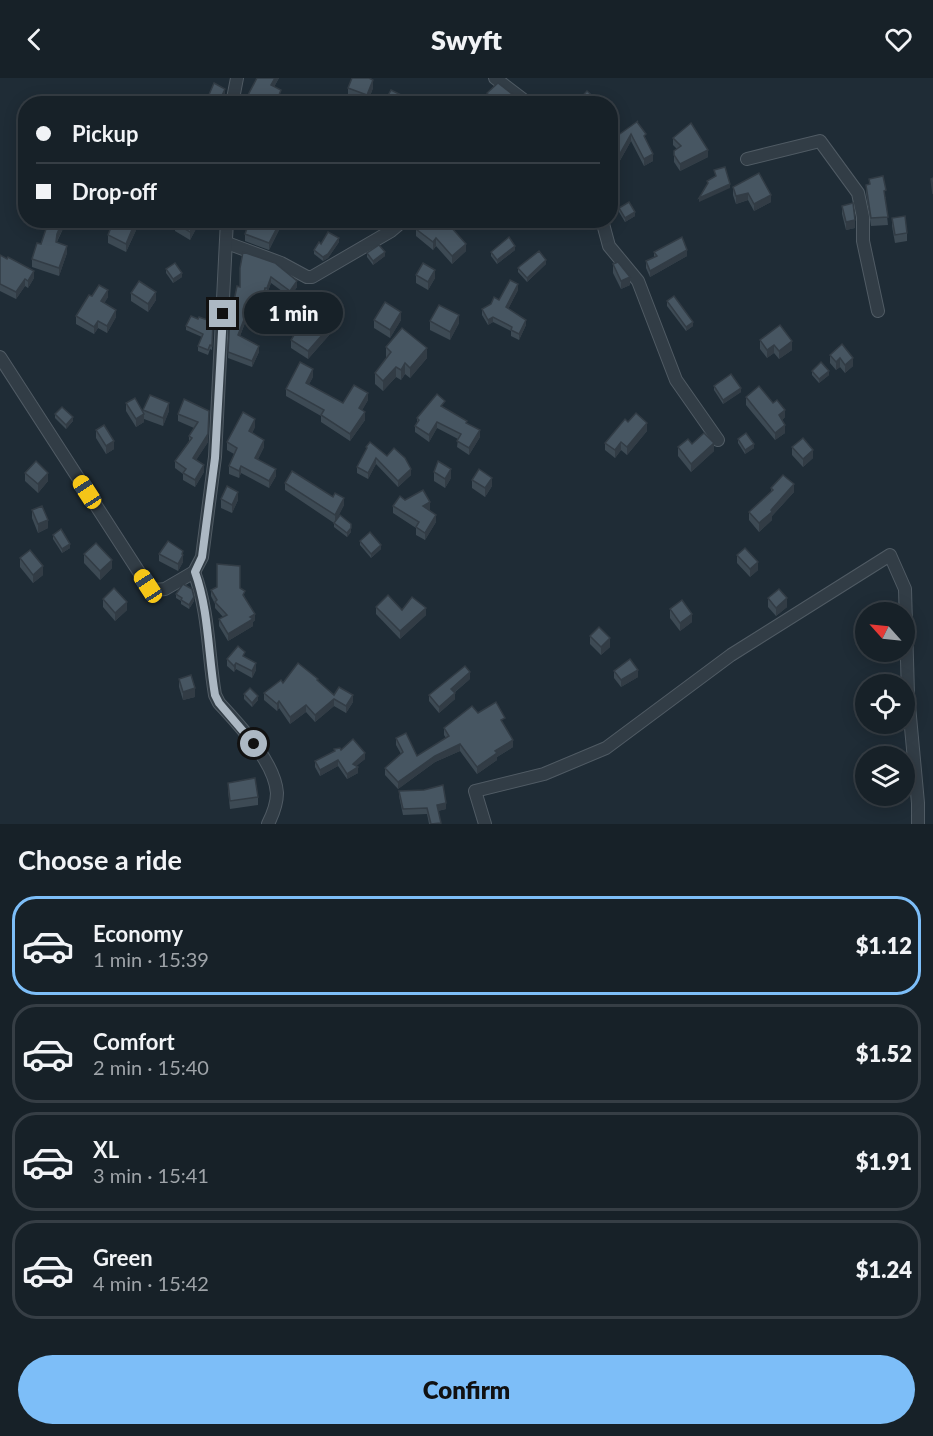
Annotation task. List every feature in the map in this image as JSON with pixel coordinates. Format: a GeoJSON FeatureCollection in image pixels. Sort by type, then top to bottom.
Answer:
{"type":"FeatureCollection","features":[{"type":"Feature","properties":{"kind":"street"},"geometry":{"type":"LineString","coordinates":[[234,96],[237,78]]}},
{"type":"Feature","properties":{"kind":"street"},"geometry":{"type":"LineString","coordinates":[[495,78],[515,96]]}},
{"type":"Feature","properties":{"kind":"street"},"geometry":{"type":"LineString","coordinates":[[747,159],[820,141],[858,193],[863,218],[863,241],[878,311]]}},
{"type":"Feature","properties":{"kind":"street"},"geometry":{"type":"LineString","coordinates":[[0,357],[148,586],[156,590],[165,589],[195,572],[202,557],[215,458],[227,228]]}},
{"type":"Feature","properties":{"kind":"street"},"geometry":{"type":"LineString","coordinates":[[227,243],[282,263],[307,277],[312,277],[395,228]]}},
{"type":"Feature","properties":{"kind":"street"},"geometry":{"type":"LineString","coordinates":[[604,228],[609,246],[638,281],[676,380],[718,440]]}},
{"type":"Feature","properties":{"kind":"street"},"geometry":{"type":"LineString","coordinates":[[485,824],[475,791],[544,774],[606,748],[731,655],[890,555],[905,589],[908,694],[918,824]]}},
{"type":"Feature","properties":{"kind":"street"},"geometry":{"type":"LineString","coordinates":[[195,572],[204,610],[215,695],[262,755],[277,791],[275,807],[268,824]]}},
{"type":"Feature","properties":{"kind":"building"},"geometry":{"type":"Polygon","coordinates":[[[257,78],[275,78],[271,85],[281,90],[281,96],[248,96],[257,78]]]}},
{"type":"Feature","properties":{"kind":"building"},"geometry":{"type":"Polygon","coordinates":[[[352,78],[373,80],[367,95],[348,88],[352,78]]]}},
{"type":"Feature","properties":{"kind":"building"},"geometry":{"type":"Polygon","coordinates":[[[214,83],[225,89],[222,96],[208,96],[214,83]]]}},
{"type":"Feature","properties":{"kind":"building"},"geometry":{"type":"Polygon","coordinates":[[[498,83],[515,96],[489,96],[487,93],[498,83]]]}},
{"type":"Feature","properties":{"kind":"building"},"geometry":{"type":"Polygon","coordinates":[[[391,90],[403,96],[388,96],[391,90]]]}},
{"type":"Feature","properties":{"kind":"building"},"geometry":{"type":"Polygon","coordinates":[[[587,91],[593,96],[582,96],[587,91]]]}},
{"type":"Feature","properties":{"kind":"building"},"geometry":{"type":"Polygon","coordinates":[[[638,121],[646,134],[644,136],[653,154],[644,159],[631,134],[618,157],[618,135],[638,121]]]}},
{"type":"Feature","properties":{"kind":"building"},"geometry":{"type":"Polygon","coordinates":[[[691,123],[708,150],[680,164],[674,151],[681,146],[673,138],[691,123]]]}},
{"type":"Feature","properties":{"kind":"building"},"geometry":{"type":"Polygon","coordinates":[[[725,167],[730,184],[699,198],[707,181],[716,176],[714,170],[725,167]]]}},
{"type":"Feature","properties":{"kind":"building"},"geometry":{"type":"Polygon","coordinates":[[[759,173],[771,195],[754,204],[748,193],[736,196],[733,187],[759,173]]]}},
{"type":"Feature","properties":{"kind":"building"},"geometry":{"type":"Polygon","coordinates":[[[883,176],[888,217],[871,218],[866,185],[870,184],[869,179],[883,176]]]}},
{"type":"Feature","properties":{"kind":"building"},"geometry":{"type":"Polygon","coordinates":[[[629,202],[635,212],[625,218],[619,208],[629,202]]]}},
{"type":"Feature","properties":{"kind":"building"},"geometry":{"type":"Polygon","coordinates":[[[853,203],[855,220],[846,222],[842,206],[853,203]]]}},
{"type":"Feature","properties":{"kind":"building"},"geometry":{"type":"Polygon","coordinates":[[[905,216],[907,233],[895,235],[892,218],[905,216]]]}},
{"type":"Feature","properties":{"kind":"building"},"geometry":{"type":"Polygon","coordinates":[[[46,228],[60,228],[56,242],[67,246],[59,268],[32,259],[37,243],[41,244],[46,228]]]}},
{"type":"Feature","properties":{"kind":"building"},"geometry":{"type":"Polygon","coordinates":[[[111,228],[133,228],[126,244],[108,235],[111,228]]]}},
{"type":"Feature","properties":{"kind":"building"},"geometry":{"type":"Polygon","coordinates":[[[247,228],[277,228],[269,243],[245,234],[247,228]]]}},
{"type":"Feature","properties":{"kind":"building"},"geometry":{"type":"Polygon","coordinates":[[[452,228],[466,244],[452,256],[436,238],[433,242],[416,229],[452,228]]]}},
{"type":"Feature","properties":{"kind":"building"},"geometry":{"type":"Polygon","coordinates":[[[328,232],[339,238],[328,254],[323,257],[314,250],[319,242],[321,244],[328,232]]]}},
{"type":"Feature","properties":{"kind":"building"},"geometry":{"type":"Polygon","coordinates":[[[509,237],[515,246],[497,260],[491,252],[509,237]]]}},
{"type":"Feature","properties":{"kind":"building"},"geometry":{"type":"Polygon","coordinates":[[[682,237],[687,250],[650,271],[646,261],[657,256],[654,252],[682,237]]]}},
{"type":"Feature","properties":{"kind":"building"},"geometry":{"type":"Polygon","coordinates":[[[379,245],[385,252],[373,261],[367,253],[379,245]]]}},
{"type":"Feature","properties":{"kind":"building"},"geometry":{"type":"Polygon","coordinates":[[[539,251],[546,260],[527,278],[518,268],[539,251]]]}},
{"type":"Feature","properties":{"kind":"building"},"geometry":{"type":"Polygon","coordinates":[[[243,252],[275,263],[297,281],[290,291],[271,277],[265,288],[261,306],[253,304],[245,317],[238,335],[259,346],[252,361],[228,352],[230,315],[237,302],[234,301],[237,286],[240,287],[243,252]]]}},
{"type":"Feature","properties":{"kind":"building"},"geometry":{"type":"Polygon","coordinates":[[[0,255],[34,271],[28,281],[25,279],[16,292],[0,284],[0,255]]]}},
{"type":"Feature","properties":{"kind":"building"},"geometry":{"type":"Polygon","coordinates":[[[618,262],[630,277],[621,281],[613,264],[618,262]]]}},
{"type":"Feature","properties":{"kind":"building"},"geometry":{"type":"Polygon","coordinates":[[[175,263],[182,273],[173,279],[166,269],[175,263]]]}},
{"type":"Feature","properties":{"kind":"building"},"geometry":{"type":"Polygon","coordinates":[[[423,263],[435,270],[428,282],[416,275],[423,263]]]}},
{"type":"Feature","properties":{"kind":"building"},"geometry":{"type":"Polygon","coordinates":[[[510,280],[518,284],[506,307],[526,320],[519,334],[511,330],[512,327],[493,317],[488,320],[482,309],[491,304],[494,297],[499,300],[510,280]]]}},
{"type":"Feature","properties":{"kind":"building"},"geometry":{"type":"Polygon","coordinates":[[[139,281],[156,292],[148,304],[131,293],[139,281]]]}},
{"type":"Feature","properties":{"kind":"building"},"geometry":{"type":"Polygon","coordinates":[[[99,285],[108,290],[101,301],[116,310],[107,326],[98,321],[94,327],[76,316],[89,295],[92,296],[99,285]]]}},
{"type":"Feature","properties":{"kind":"building"},"geometry":{"type":"Polygon","coordinates":[[[674,296],[693,322],[686,327],[667,301],[674,296]]]}},
{"type":"Feature","properties":{"kind":"building"},"geometry":{"type":"Polygon","coordinates":[[[385,302],[401,312],[390,330],[374,320],[385,302]]]}},
{"type":"Feature","properties":{"kind":"building"},"geometry":{"type":"Polygon","coordinates":[[[439,305],[459,315],[450,332],[430,321],[439,305]]]}},
{"type":"Feature","properties":{"kind":"building"},"geometry":{"type":"Polygon","coordinates":[[[315,310],[330,326],[308,351],[291,340],[302,322],[315,310]]]}},
{"type":"Feature","properties":{"kind":"building"},"geometry":{"type":"Polygon","coordinates":[[[191,316],[213,322],[212,346],[210,345],[208,350],[198,346],[203,334],[186,326],[191,316]]]}},
{"type":"Feature","properties":{"kind":"building"},"geometry":{"type":"Polygon","coordinates":[[[780,325],[792,341],[779,351],[774,345],[767,350],[760,340],[780,325]]]}},
{"type":"Feature","properties":{"kind":"building"},"geometry":{"type":"Polygon","coordinates":[[[402,328],[427,348],[410,368],[405,363],[401,370],[396,367],[383,381],[375,373],[391,352],[386,347],[402,328]]]}},
{"type":"Feature","properties":{"kind":"building"},"geometry":{"type":"Polygon","coordinates":[[[842,344],[853,358],[845,365],[840,358],[836,362],[830,355],[842,344]]]}},
{"type":"Feature","properties":{"kind":"building"},"geometry":{"type":"Polygon","coordinates":[[[300,362],[313,369],[306,383],[343,403],[354,385],[368,393],[359,408],[365,412],[350,434],[321,415],[324,410],[286,389],[300,362]]]}},
{"type":"Feature","properties":{"kind":"building"},"geometry":{"type":"Polygon","coordinates":[[[821,362],[829,371],[819,379],[812,371],[821,362]]]}},
{"type":"Feature","properties":{"kind":"building"},"geometry":{"type":"Polygon","coordinates":[[[731,374],[741,388],[723,400],[714,386],[731,374]]]}},
{"type":"Feature","properties":{"kind":"building"},"geometry":{"type":"Polygon","coordinates":[[[759,386],[773,403],[777,400],[785,410],[779,415],[785,425],[775,433],[746,397],[759,386]]]}},
{"type":"Feature","properties":{"kind":"building"},"geometry":{"type":"Polygon","coordinates":[[[437,394],[445,401],[441,406],[480,430],[469,448],[457,441],[461,434],[437,422],[429,435],[415,426],[419,420],[417,418],[437,394]]]}},
{"type":"Feature","properties":{"kind":"building"},"geometry":{"type":"Polygon","coordinates":[[[150,395],[169,403],[163,418],[143,410],[150,395]]]}},
{"type":"Feature","properties":{"kind":"building"},"geometry":{"type":"Polygon","coordinates":[[[135,398],[144,414],[136,419],[126,403],[135,398]]]}},
{"type":"Feature","properties":{"kind":"building"},"geometry":{"type":"Polygon","coordinates":[[[184,399],[209,411],[208,434],[193,458],[204,465],[195,480],[183,473],[186,469],[175,461],[192,438],[189,436],[198,422],[178,414],[184,399]]]}},
{"type":"Feature","properties":{"kind":"building"},"geometry":{"type":"Polygon","coordinates":[[[62,407],[73,417],[66,425],[55,414],[62,407]]]}},
{"type":"Feature","properties":{"kind":"building"},"geometry":{"type":"Polygon","coordinates":[[[243,412],[255,419],[249,431],[264,440],[255,458],[276,469],[269,481],[241,466],[239,471],[229,466],[237,448],[227,442],[243,412]]]}},
{"type":"Feature","properties":{"kind":"building"},"geometry":{"type":"Polygon","coordinates":[[[636,413],[647,423],[627,447],[621,442],[615,450],[605,443],[625,419],[628,422],[636,413]]]}},
{"type":"Feature","properties":{"kind":"building"},"geometry":{"type":"Polygon","coordinates":[[[104,425],[114,441],[106,446],[96,430],[104,425]]]}},
{"type":"Feature","properties":{"kind":"building"},"geometry":{"type":"Polygon","coordinates":[[[704,433],[714,443],[691,464],[678,447],[688,439],[692,444],[704,433]]]}},
{"type":"Feature","properties":{"kind":"building"},"geometry":{"type":"Polygon","coordinates":[[[746,433],[754,444],[745,450],[738,439],[746,433]]]}},
{"type":"Feature","properties":{"kind":"building"},"geometry":{"type":"Polygon","coordinates":[[[803,438],[813,450],[803,459],[792,447],[803,438]]]}},
{"type":"Feature","properties":{"kind":"building"},"geometry":{"type":"Polygon","coordinates":[[[370,442],[387,456],[394,448],[405,458],[411,469],[398,481],[376,458],[368,473],[357,467],[370,442]]]}},
{"type":"Feature","properties":{"kind":"building"},"geometry":{"type":"Polygon","coordinates":[[[36,461],[48,473],[38,484],[25,473],[36,461]]]}},
{"type":"Feature","properties":{"kind":"building"},"geometry":{"type":"Polygon","coordinates":[[[438,461],[451,469],[445,479],[434,472],[438,461]]]}},
{"type":"Feature","properties":{"kind":"building"},"geometry":{"type":"Polygon","coordinates":[[[479,469],[492,478],[485,488],[472,480],[479,469]]]}},
{"type":"Feature","properties":{"kind":"building"},"geometry":{"type":"Polygon","coordinates":[[[292,471],[333,497],[335,493],[344,498],[335,515],[285,483],[292,471]]]}},
{"type":"Feature","properties":{"kind":"building"},"geometry":{"type":"Polygon","coordinates":[[[783,475],[794,484],[771,510],[772,512],[759,523],[749,512],[773,490],[771,488],[783,475]]]}},
{"type":"Feature","properties":{"kind":"building"},"geometry":{"type":"Polygon","coordinates":[[[227,486],[238,492],[232,505],[221,499],[227,486]]]}},
{"type":"Feature","properties":{"kind":"building"},"geometry":{"type":"Polygon","coordinates":[[[423,490],[430,502],[423,506],[436,515],[425,533],[416,527],[419,522],[393,506],[400,496],[405,500],[423,490]]]}},
{"type":"Feature","properties":{"kind":"building"},"geometry":{"type":"Polygon","coordinates":[[[42,506],[48,520],[38,524],[32,510],[42,506]]]}},
{"type":"Feature","properties":{"kind":"building"},"geometry":{"type":"Polygon","coordinates":[[[340,515],[351,524],[347,533],[334,523],[340,515]]]}},
{"type":"Feature","properties":{"kind":"building"},"geometry":{"type":"Polygon","coordinates":[[[61,529],[70,544],[62,549],[53,535],[61,529]]]}},
{"type":"Feature","properties":{"kind":"building"},"geometry":{"type":"Polygon","coordinates":[[[370,532],[381,545],[371,554],[360,541],[370,532]]]}},
{"type":"Feature","properties":{"kind":"building"},"geometry":{"type":"Polygon","coordinates":[[[168,541],[183,551],[178,564],[159,554],[168,541]]]}},
{"type":"Feature","properties":{"kind":"building"},"geometry":{"type":"Polygon","coordinates":[[[96,543],[112,560],[100,571],[84,554],[96,543]]]}},
{"type":"Feature","properties":{"kind":"building"},"geometry":{"type":"Polygon","coordinates":[[[745,548],[758,562],[750,569],[737,555],[745,548]]]}},
{"type":"Feature","properties":{"kind":"building"},"geometry":{"type":"Polygon","coordinates":[[[30,550],[43,566],[33,575],[20,558],[30,550]]]}},
{"type":"Feature","properties":{"kind":"building"},"geometry":{"type":"Polygon","coordinates":[[[217,564],[240,566],[240,588],[245,591],[243,595],[255,614],[250,617],[253,619],[228,634],[219,619],[227,615],[215,602],[217,600],[211,590],[217,587],[217,564]]]}},
{"type":"Feature","properties":{"kind":"building"},"geometry":{"type":"Polygon","coordinates":[[[183,584],[192,589],[194,597],[189,605],[176,594],[183,584]]]}},
{"type":"Feature","properties":{"kind":"building"},"geometry":{"type":"Polygon","coordinates":[[[114,588],[127,602],[115,613],[103,599],[114,588]]]}},
{"type":"Feature","properties":{"kind":"building"},"geometry":{"type":"Polygon","coordinates":[[[779,589],[787,598],[776,608],[768,598],[779,589]]]}},
{"type":"Feature","properties":{"kind":"building"},"geometry":{"type":"Polygon","coordinates":[[[388,595],[402,610],[412,597],[426,608],[400,631],[376,607],[388,595]]]}},
{"type":"Feature","properties":{"kind":"building"},"geometry":{"type":"Polygon","coordinates":[[[682,600],[692,614],[680,623],[670,609],[682,600]]]}},
{"type":"Feature","properties":{"kind":"building"},"geometry":{"type":"Polygon","coordinates":[[[599,627],[610,638],[601,647],[590,636],[599,627]]]}},
{"type":"Feature","properties":{"kind":"building"},"geometry":{"type":"Polygon","coordinates":[[[238,646],[245,652],[243,656],[256,663],[252,671],[236,663],[234,666],[227,659],[238,646]]]}},
{"type":"Feature","properties":{"kind":"building"},"geometry":{"type":"Polygon","coordinates":[[[630,659],[638,670],[621,680],[614,671],[630,659]]]}},
{"type":"Feature","properties":{"kind":"building"},"geometry":{"type":"Polygon","coordinates":[[[298,663],[334,695],[339,687],[353,695],[346,706],[334,699],[315,715],[306,705],[290,717],[279,701],[277,704],[264,693],[281,680],[283,683],[298,663]]]}},
{"type":"Feature","properties":{"kind":"building"},"geometry":{"type":"Polygon","coordinates":[[[465,666],[470,672],[451,689],[455,693],[439,707],[429,695],[465,666]]]}},
{"type":"Feature","properties":{"kind":"building"},"geometry":{"type":"Polygon","coordinates":[[[191,675],[195,688],[183,692],[179,679],[191,675]]]}},
{"type":"Feature","properties":{"kind":"building"},"geometry":{"type":"Polygon","coordinates":[[[250,688],[258,696],[252,703],[244,694],[250,688]]]}},
{"type":"Feature","properties":{"kind":"building"},"geometry":{"type":"Polygon","coordinates":[[[496,702],[505,718],[501,720],[513,740],[495,751],[497,753],[477,767],[460,744],[435,756],[398,782],[385,768],[403,752],[396,738],[406,733],[417,756],[449,736],[444,728],[472,706],[478,713],[496,702]]]}},
{"type":"Feature","properties":{"kind":"building"},"geometry":{"type":"Polygon","coordinates":[[[353,739],[365,753],[353,764],[358,767],[347,774],[338,760],[320,770],[315,761],[335,751],[334,749],[340,748],[341,750],[353,739]]]}},
{"type":"Feature","properties":{"kind":"building"},"geometry":{"type":"Polygon","coordinates":[[[255,778],[258,797],[230,801],[228,783],[255,778]]]}},
{"type":"Feature","properties":{"kind":"building"},"geometry":{"type":"Polygon","coordinates":[[[443,785],[446,803],[437,805],[441,823],[431,824],[427,808],[403,809],[399,791],[424,790],[443,785]]]}},
{"type":"Feature","properties":{"kind":"route"},"geometry":{"type":"LineString","coordinates":[[223,314],[215,458],[202,557],[195,572],[204,610],[215,695],[219,703],[254,744]]}}]}
